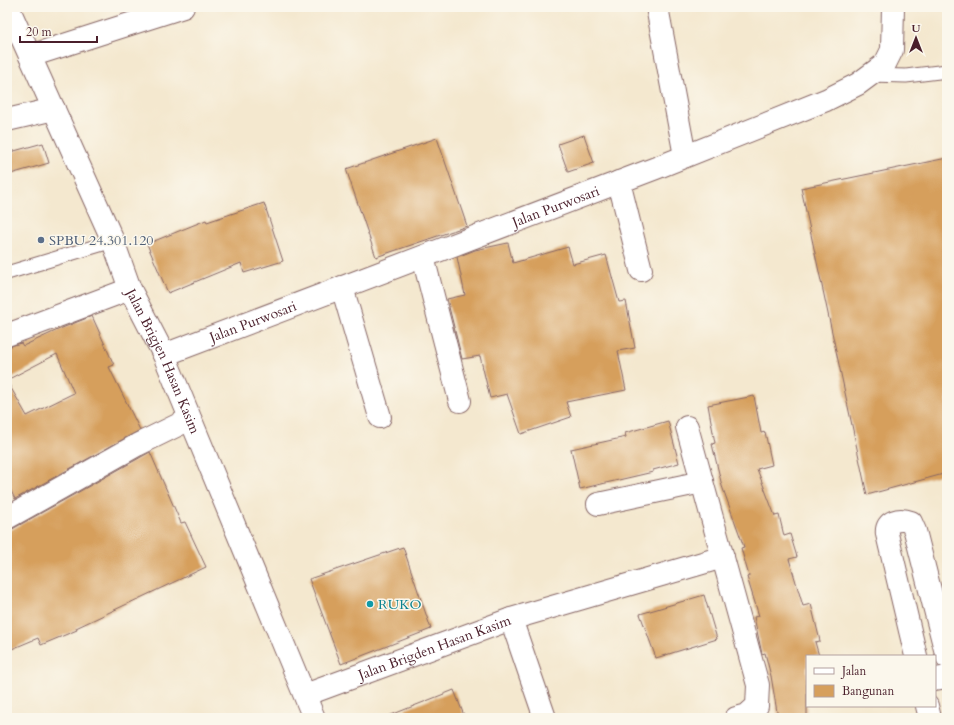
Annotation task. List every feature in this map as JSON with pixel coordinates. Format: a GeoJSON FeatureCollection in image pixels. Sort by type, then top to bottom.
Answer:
{"type":"FeatureCollection","features":[{"type":"Feature","properties":{"kind":"street","name":"Jalan Brigjen Hasan Kasim"},"geometry":{"type":"LineString","coordinates":[[8,7],[113,241],[130,289],[164,355],[314,718]]}},
{"type":"Feature","properties":{"kind":"street"},"geometry":{"type":"LineString","coordinates":[[30,56],[182,7]]}},
{"type":"Feature","properties":{"kind":"street"},"geometry":{"type":"LineString","coordinates":[[657,7],[685,156]]}},
{"type":"Feature","properties":{"kind":"street","name":"Jalan Purwosari"},"geometry":{"type":"LineString","coordinates":[[164,355],[619,182],[826,100],[858,84],[885,64],[892,50],[893,7]]}},
{"type":"Feature","properties":{"kind":"street"},"geometry":{"type":"LineString","coordinates":[[7,120],[54,109]]}},
{"type":"Feature","properties":{"kind":"street"},"geometry":{"type":"LineString","coordinates":[[619,182],[641,270]]}},
{"type":"Feature","properties":{"kind":"street"},"geometry":{"type":"LineString","coordinates":[[423,257],[460,401]]}},
{"type":"Feature","properties":{"kind":"street"},"geometry":{"type":"LineString","coordinates":[[342,288],[380,417]]}},
{"type":"Feature","properties":{"kind":"street"},"geometry":{"type":"LineString","coordinates":[[7,335],[130,289]]}},
{"type":"Feature","properties":{"kind":"street"},"geometry":{"type":"LineString","coordinates":[[7,518],[137,445],[190,419]]}},
{"type":"Feature","properties":{"kind":"street"},"geometry":{"type":"LineString","coordinates":[[687,427],[758,685],[757,706],[748,715],[736,718]]}},
{"type":"Feature","properties":{"kind":"street"},"geometry":{"type":"LineString","coordinates":[[598,504],[700,474]]}},
{"type":"Feature","properties":{"kind":"street"},"geometry":{"type":"LineString","coordinates":[[916,655],[886,528],[890,523],[896,520],[911,522],[915,530],[947,657]]}},
{"type":"Feature","properties":{"kind":"street"},"geometry":{"type":"LineString","coordinates":[[511,619],[723,557]]}},
{"type":"Feature","properties":{"kind":"street","name":"Jalan Brigden Hasan Kasim"},"geometry":{"type":"LineString","coordinates":[[305,695],[511,619],[545,718]]}},
{"type":"Feature","properties":{"kind":"street"},"geometry":{"type":"LineString","coordinates":[[936,679],[947,677]]}},
{"type":"Feature","properties":{"kind":"street"},"geometry":{"type":"LineString","coordinates":[[927,707],[930,718]]}},
{"type":"Feature","properties":{"kind":"lane"},"geometry":{"type":"LineString","coordinates":[[870,75],[906,76],[947,71]]}},
{"type":"Feature","properties":{"kind":"lane"},"geometry":{"type":"LineString","coordinates":[[7,273],[113,241]]}},
{"type":"Feature","properties":{"kind":"building"},"geometry":{"type":"Polygon","coordinates":[[[584,135],[594,163],[568,172],[558,144],[584,135]]]}},
{"type":"Feature","properties":{"kind":"building"},"geometry":{"type":"Polygon","coordinates":[[[437,138],[467,226],[376,257],[346,169],[437,138]]]}},
{"type":"Feature","properties":{"kind":"building"},"geometry":{"type":"Polygon","coordinates":[[[43,143],[49,163],[7,175],[7,153],[43,143]]]}},
{"type":"Feature","properties":{"kind":"building"},"geometry":{"type":"Polygon","coordinates":[[[947,158],[947,473],[867,495],[801,188],[947,158]]]}},
{"type":"Feature","properties":{"kind":"building"},"geometry":{"type":"Polygon","coordinates":[[[264,203],[283,261],[244,273],[241,263],[168,293],[147,244],[206,220],[207,222],[264,203]]]}},
{"type":"Feature","properties":{"kind":"building"},"geometry":{"type":"Polygon","coordinates":[[[508,243],[513,263],[568,247],[573,264],[606,255],[619,302],[626,301],[635,348],[618,351],[626,390],[566,402],[571,417],[521,434],[507,394],[490,398],[480,356],[462,359],[447,299],[465,295],[457,257],[475,250],[508,243]]]}},
{"type":"Feature","properties":{"kind":"building"},"geometry":{"type":"Polygon","coordinates":[[[92,316],[114,365],[109,367],[140,430],[15,499],[7,483],[7,381],[27,416],[74,393],[57,354],[7,380],[7,347],[21,343],[23,346],[92,316]]]}},
{"type":"Feature","properties":{"kind":"building"},"geometry":{"type":"Polygon","coordinates":[[[754,396],[761,433],[765,432],[772,465],[757,469],[775,516],[779,515],[784,536],[790,534],[797,557],[789,559],[803,606],[811,604],[820,641],[815,642],[819,655],[806,655],[807,718],[778,718],[771,676],[765,653],[762,654],[754,617],[759,616],[747,577],[749,576],[741,548],[744,547],[722,486],[712,444],[715,443],[708,405],[754,396]]]}},
{"type":"Feature","properties":{"kind":"building"},"geometry":{"type":"Polygon","coordinates":[[[668,421],[679,463],[653,470],[653,472],[580,489],[571,449],[626,437],[625,433],[668,421]]]}},
{"type":"Feature","properties":{"kind":"building"},"geometry":{"type":"Polygon","coordinates":[[[150,452],[181,523],[185,522],[206,567],[76,628],[77,630],[41,645],[38,638],[7,651],[7,532],[150,452]]]}},
{"type":"Feature","properties":{"kind":"building","name":"RUKO"},"geometry":{"type":"Polygon","coordinates":[[[403,547],[431,629],[341,664],[309,579],[403,547]]]}},
{"type":"Feature","properties":{"kind":"building"},"geometry":{"type":"Polygon","coordinates":[[[704,595],[717,639],[656,658],[640,614],[704,595]]]}},
{"type":"Feature","properties":{"kind":"building"},"geometry":{"type":"Polygon","coordinates":[[[454,690],[465,718],[386,718],[386,717],[454,690]]]}},
{"type":"Feature","properties":{"kind":"place","name":"SPBU 24.301.120"},"geometry":{"type":"Point","coordinates":[41,240]}},
{"type":"Feature","properties":{"kind":"place","name":"RUKO"},"geometry":{"type":"Point","coordinates":[370,604]}}]}
